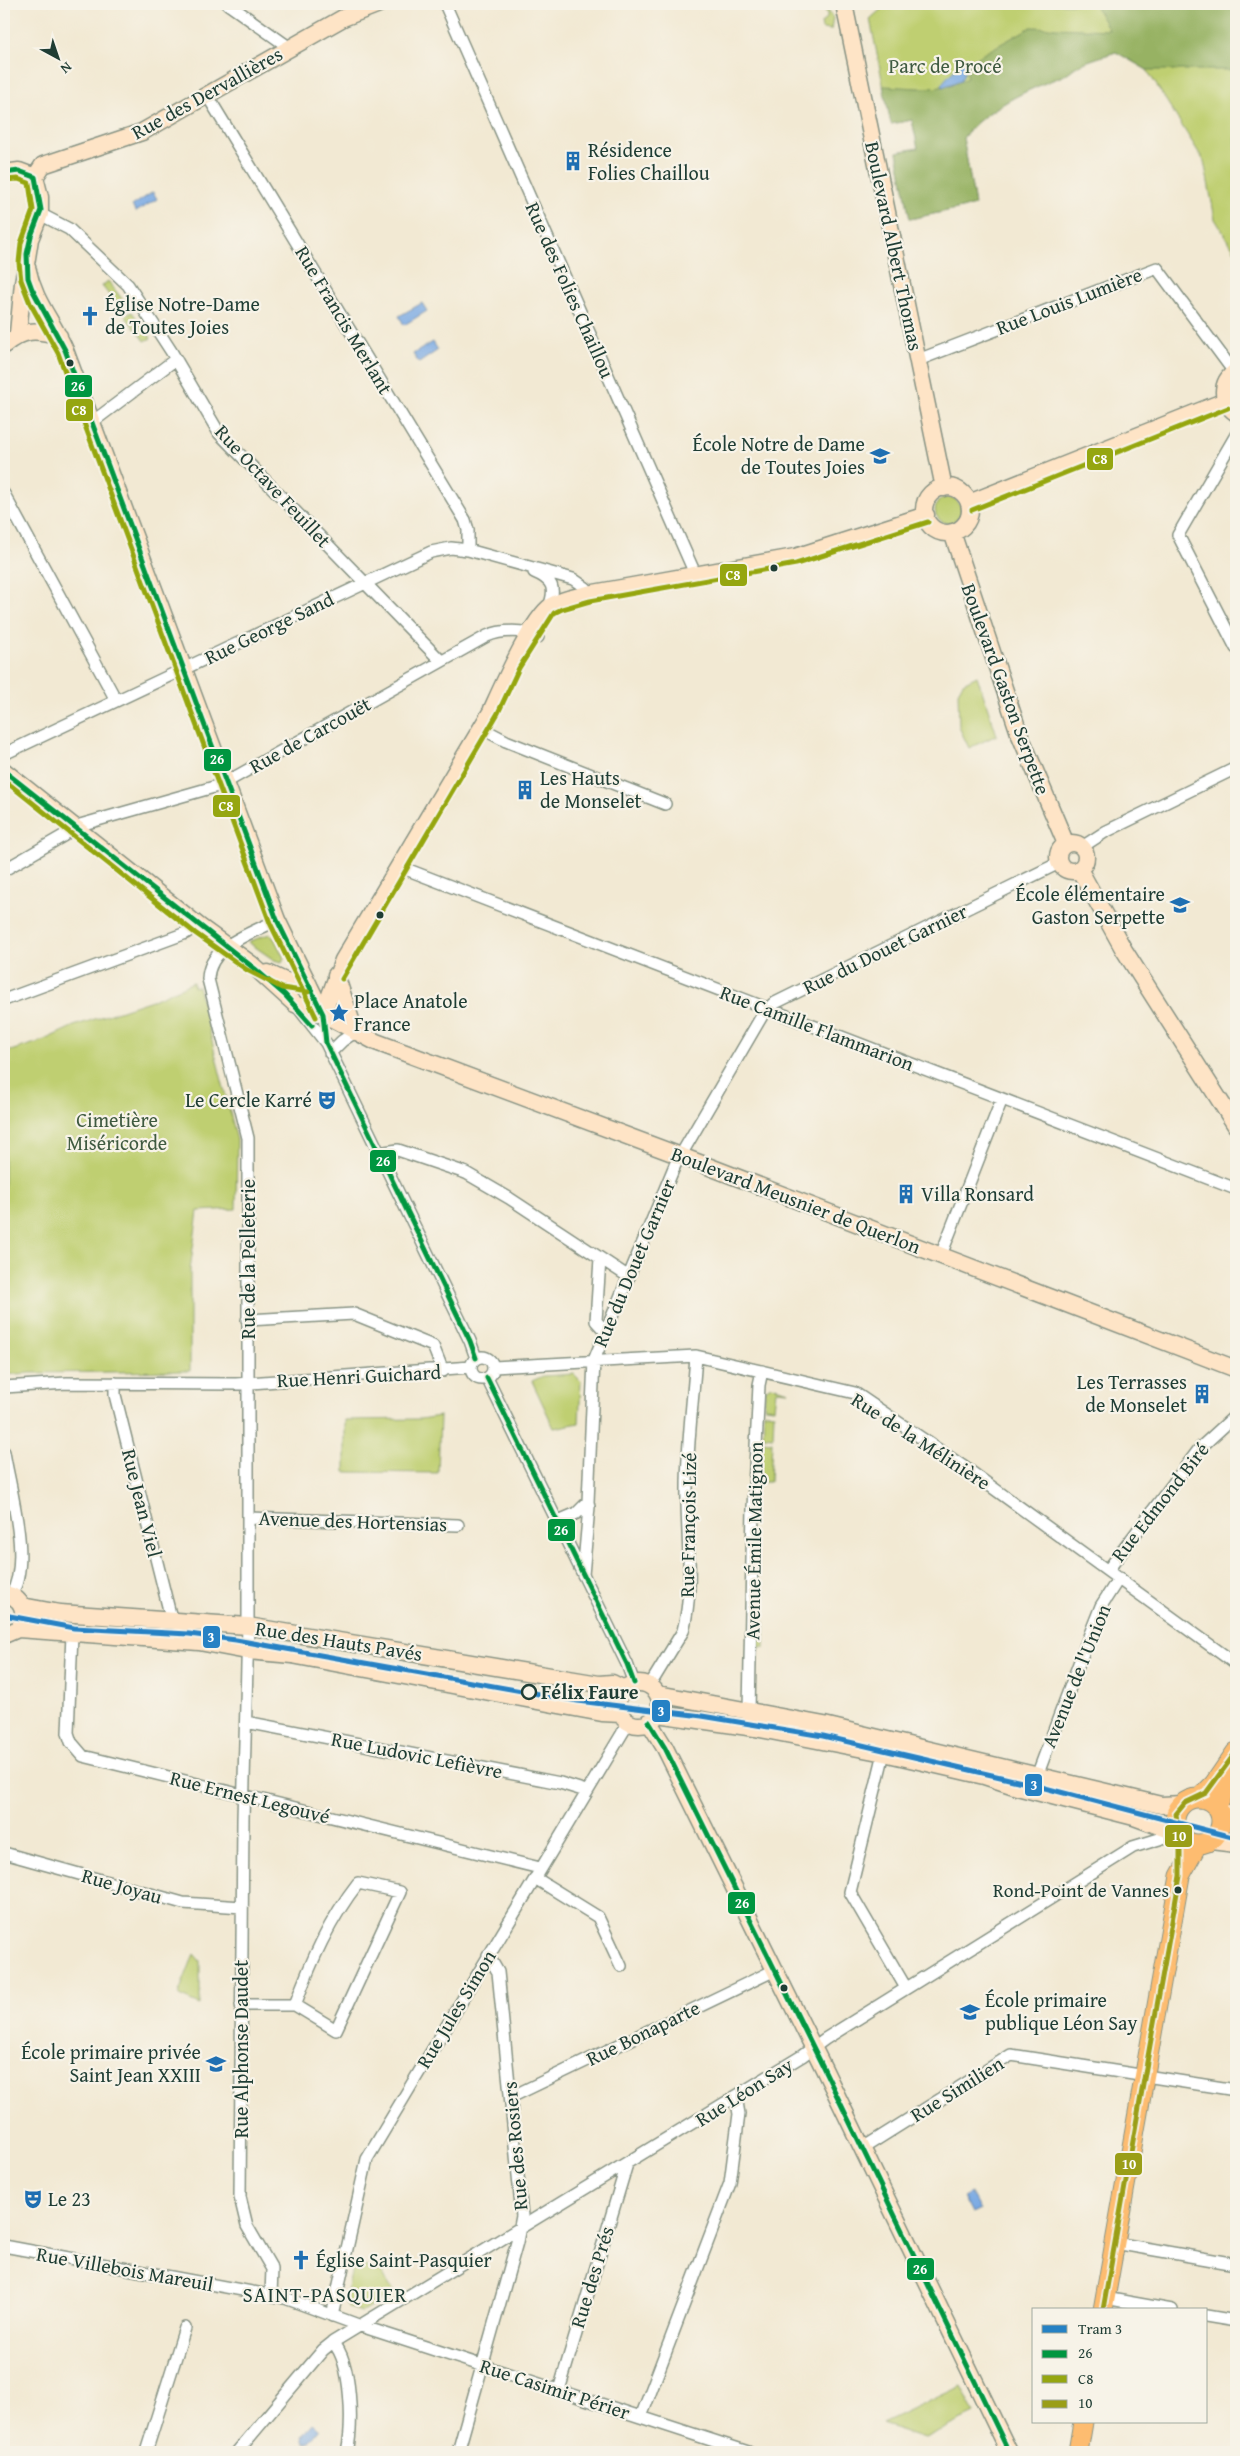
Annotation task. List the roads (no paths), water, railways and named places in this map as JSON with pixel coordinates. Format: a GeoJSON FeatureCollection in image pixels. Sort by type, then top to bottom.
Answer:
{"type":"FeatureCollection","features":[{"type":"Feature","properties":{"kind":"main road","name":"Rue des Dervallières"},"geometry":{"type":"LineString","coordinates":[[35,177],[42,165],[142,132],[206,94],[374,4]]}},
{"type":"Feature","properties":{"kind":"main road","name":"Boulevard Albert Thomas"},"geometry":{"type":"LineString","coordinates":[[844,4],[944,488]]}},
{"type":"Feature","properties":{"kind":"main road"},"geometry":{"type":"LineString","coordinates":[[4,173],[19,171],[35,177],[40,197],[40,214],[31,233],[18,333]]}},
{"type":"Feature","properties":{"kind":"main road"},"geometry":{"type":"LineString","coordinates":[[27,267],[35,296],[59,336],[277,920],[323,1014]]}},
{"type":"Feature","properties":{"kind":"main road"},"geometry":{"type":"LineString","coordinates":[[4,345],[18,333],[37,332],[59,336]]}},
{"type":"Feature","properties":{"kind":"main road"},"geometry":{"type":"LineString","coordinates":[[1235,371],[1225,384],[1225,401],[1236,414]]}},
{"type":"Feature","properties":{"kind":"main road"},"geometry":{"type":"LineString","coordinates":[[969,503],[1225,401]]}},
{"type":"Feature","properties":{"kind":"main road"},"geometry":{"type":"LineString","coordinates":[[944,488],[960,491],[969,503],[970,514],[967,521],[962,528],[952,532],[937,530],[930,525],[926,516],[925,506],[929,497],[936,491],[944,488]]}},
{"type":"Feature","properties":{"kind":"main road"},"geometry":{"type":"LineString","coordinates":[[323,1014],[336,975],[554,601],[795,557],[926,516]]}},
{"type":"Feature","properties":{"kind":"main road","name":"Boulevard Gaston Serpette"},"geometry":{"type":"LineString","coordinates":[[952,532],[1019,733],[1074,845]]}},
{"type":"Feature","properties":{"kind":"main road"},"geometry":{"type":"LineString","coordinates":[[4,771],[198,925],[251,964],[295,1004],[323,1014],[355,1032]]}},
{"type":"Feature","properties":{"kind":"main road"},"geometry":{"type":"LineString","coordinates":[[1074,845],[1086,859],[1079,869],[1068,870],[1059,863],[1058,854],[1074,845]]}},
{"type":"Feature","properties":{"kind":"main road"},"geometry":{"type":"LineString","coordinates":[[1079,869],[1129,958],[1236,1126]]}},
{"type":"Feature","properties":{"kind":"main road"},"geometry":{"type":"LineString","coordinates":[[251,964],[285,980],[309,985],[336,975]]}},
{"type":"Feature","properties":{"kind":"main road"},"geometry":{"type":"LineString","coordinates":[[336,975],[355,1032]]}},
{"type":"Feature","properties":{"kind":"main road","name":"Boulevard Meusnier de Querlon"},"geometry":{"type":"LineString","coordinates":[[355,1032],[1236,1369]]}},
{"type":"Feature","properties":{"kind":"main road"},"geometry":{"type":"LineString","coordinates":[[11,1632],[24,1618],[12,1598]]}},
{"type":"Feature","properties":{"kind":"main road","name":"Rue des Hauts Pavés"},"geometry":{"type":"LineString","coordinates":[[12,1598],[60,1614],[172,1622],[248,1639],[599,1684],[612,1683],[824,1725],[1161,1805],[1191,1801]]}},
{"type":"Feature","properties":{"kind":"main road","name":"Rue des Hauts Pavés"},"geometry":{"type":"LineString","coordinates":[[11,1632],[199,1642],[248,1639],[292,1656],[625,1718]]}},
{"type":"Feature","properties":{"kind":"main road"},"geometry":{"type":"LineString","coordinates":[[653,1718],[660,1705],[641,1688],[618,1701],[625,1718],[637,1725],[653,1718],[764,1730],[884,1753],[984,1776],[1017,1787],[1134,1817],[1178,1832],[1187,1842],[1236,1844]]}},
{"type":"Feature","properties":{"kind":"main road"},"geometry":{"type":"LineString","coordinates":[[653,1718],[665,1748],[863,2148],[1009,2452]]}},
{"type":"Feature","properties":{"kind":"main road"},"geometry":{"type":"LineString","coordinates":[[1104,2304],[1146,2077],[1180,1876],[1176,1814],[1214,1784],[1236,1752]]}},
{"type":"Feature","properties":{"kind":"main road"},"geometry":{"type":"LineString","coordinates":[[1180,1876],[1204,1843],[1220,1829],[1236,1769]]}},
{"type":"Feature","properties":{"kind":"main road"},"geometry":{"type":"LineString","coordinates":[[1191,1801],[1210,1801],[1224,1811]]}},
{"type":"Feature","properties":{"kind":"main road"},"geometry":{"type":"LineString","coordinates":[[1078,2452],[1083,2424]]}},
{"type":"Feature","properties":{"kind":"street"},"geometry":{"type":"LineString","coordinates":[[228,4],[290,48]]}},
{"type":"Feature","properties":{"kind":"street","name":"Rue des Folies Chaillou"},"geometry":{"type":"LineString","coordinates":[[444,4],[696,576]]}},
{"type":"Feature","properties":{"kind":"street","name":"Rue Francis Merlant"},"geometry":{"type":"LineString","coordinates":[[206,94],[465,520],[468,530],[468,550]]}},
{"type":"Feature","properties":{"kind":"street","name":"Rue Octave Feuillet"},"geometry":{"type":"LineString","coordinates":[[40,214],[69,229],[120,276],[176,359],[219,433],[441,661]]}},
{"type":"Feature","properties":{"kind":"street","name":"Rue Louis Lumière"},"geometry":{"type":"LineString","coordinates":[[918,360],[1156,268],[1235,371]]}},
{"type":"Feature","properties":{"kind":"street"},"geometry":{"type":"LineString","coordinates":[[91,423],[176,359]]}},
{"type":"Feature","properties":{"kind":"street"},"geometry":{"type":"LineString","coordinates":[[1236,435],[1178,535],[1236,648]]}},
{"type":"Feature","properties":{"kind":"street"},"geometry":{"type":"LineString","coordinates":[[4,494],[116,700]]}},
{"type":"Feature","properties":{"kind":"street","name":"Rue George Sand"},"geometry":{"type":"LineString","coordinates":[[4,754],[431,552],[451,548],[468,550],[573,579],[582,584],[588,594]]}},
{"type":"Feature","properties":{"kind":"street","name":"Rue George Sand"},"geometry":{"type":"LineString","coordinates":[[514,563],[544,577],[553,588],[554,601]]}},
{"type":"Feature","properties":{"kind":"street","name":"Rue de Carcouët"},"geometry":{"type":"LineString","coordinates":[[73,826],[226,782],[486,636],[500,632],[535,633]]}},
{"type":"Feature","properties":{"kind":"street"},"geometry":{"type":"LineString","coordinates":[[510,632],[526,650]]}},
{"type":"Feature","properties":{"kind":"street"},"geometry":{"type":"LineString","coordinates":[[481,728],[506,741],[665,804]]}},
{"type":"Feature","properties":{"kind":"street"},"geometry":{"type":"LineString","coordinates":[[1074,845],[1105,832],[1236,768]]}},
{"type":"Feature","properties":{"kind":"street"},"geometry":{"type":"LineString","coordinates":[[4,870],[63,836],[73,826]]}},
{"type":"Feature","properties":{"kind":"street","name":"Rue du Douet Garnier"},"geometry":{"type":"LineString","coordinates":[[594,1360],[680,1155],[768,1008],[1059,863]]}},
{"type":"Feature","properties":{"kind":"street","name":"Rue Camille Flammarion"},"geometry":{"type":"LineString","coordinates":[[398,866],[1236,1189]]}},
{"type":"Feature","properties":{"kind":"street","name":"Rue de la Pelleterie"},"geometry":{"type":"LineString","coordinates":[[246,1722],[248,1639],[248,1138],[208,979],[210,962],[220,950],[277,920]]}},
{"type":"Feature","properties":{"kind":"street"},"geometry":{"type":"LineString","coordinates":[[4,1000],[186,933],[198,925]]}},
{"type":"Feature","properties":{"kind":"street"},"geometry":{"type":"LineString","coordinates":[[295,1004],[328,1048],[466,1332],[473,1363],[472,1374],[477,1378],[487,1378],[492,1374],[494,1367],[489,1359],[482,1356],[473,1363]]}},
{"type":"Feature","properties":{"kind":"street"},"geometry":{"type":"LineString","coordinates":[[323,1014],[328,1048]]}},
{"type":"Feature","properties":{"kind":"street"},"geometry":{"type":"LineString","coordinates":[[328,1048],[355,1032]]}},
{"type":"Feature","properties":{"kind":"street"},"geometry":{"type":"LineString","coordinates":[[941,1255],[1002,1099]]}},
{"type":"Feature","properties":{"kind":"street"},"geometry":{"type":"LineString","coordinates":[[378,1153],[398,1150],[466,1173],[509,1198],[629,1277]]}},
{"type":"Feature","properties":{"kind":"street"},"geometry":{"type":"LineString","coordinates":[[600,1259],[596,1321],[606,1332]]}},
{"type":"Feature","properties":{"kind":"street"},"geometry":{"type":"LineString","coordinates":[[247,1320],[354,1314],[433,1346],[443,1371]]}},
{"type":"Feature","properties":{"kind":"street","name":"Rue de la Mélinière"},"geometry":{"type":"LineString","coordinates":[[494,1367],[594,1360],[696,1356],[855,1393],[967,1469],[1236,1664]]}},
{"type":"Feature","properties":{"kind":"street","name":"Rue François Lizé"},"geometry":{"type":"LineString","coordinates":[[641,1688],[682,1630],[685,1621],[689,1579],[687,1488],[696,1356]]}},
{"type":"Feature","properties":{"kind":"street"},"geometry":{"type":"LineString","coordinates":[[583,1576],[589,1507],[594,1360]]}},
{"type":"Feature","properties":{"kind":"street","name":"Rue Henri Guichard"},"geometry":{"type":"LineString","coordinates":[[4,1387],[67,1383],[247,1382],[443,1371],[473,1363]]}},
{"type":"Feature","properties":{"kind":"street","name":"Avenue Émile Matignon"},"geometry":{"type":"LineString","coordinates":[[749,1711],[753,1508],[759,1386],[762,1371]]}},
{"type":"Feature","properties":{"kind":"street"},"geometry":{"type":"LineString","coordinates":[[487,1378],[556,1522],[627,1664],[641,1688]]}},
{"type":"Feature","properties":{"kind":"street","name":"Rue Jean Viel"},"geometry":{"type":"LineString","coordinates":[[115,1384],[115,1395],[172,1622]]}},
{"type":"Feature","properties":{"kind":"street","name":"Rue Edmond Biré"},"geometry":{"type":"LineString","coordinates":[[1108,1570],[1200,1448],[1236,1415]]}},
{"type":"Feature","properties":{"kind":"street"},"geometry":{"type":"LineString","coordinates":[[4,1452],[21,1555],[12,1598]]}},
{"type":"Feature","properties":{"kind":"street"},"geometry":{"type":"LineString","coordinates":[[556,1522],[577,1513],[588,1502]]}},
{"type":"Feature","properties":{"kind":"street","name":"Avenue des Hortensias"},"geometry":{"type":"LineString","coordinates":[[248,1518],[458,1525]]}},
{"type":"Feature","properties":{"kind":"street","name":"Avenue de l'Union"},"geometry":{"type":"LineString","coordinates":[[1037,1776],[1090,1634],[1102,1606],[1119,1578]]}},
{"type":"Feature","properties":{"kind":"street","name":"Rue Ernest Legouvé"},"geometry":{"type":"LineString","coordinates":[[72,1634],[68,1732],[71,1742],[83,1756],[540,1868]]}},
{"type":"Feature","properties":{"kind":"street","name":"Rue Jules Simon"},"geometry":{"type":"LineString","coordinates":[[332,2316],[367,2158],[535,1878],[586,1791],[625,1718]]}},
{"type":"Feature","properties":{"kind":"street","name":"Rue Alphonse Daudet"},"geometry":{"type":"LineString","coordinates":[[246,1722],[242,1907],[240,2197],[247,2226],[272,2269],[271,2295]]}},
{"type":"Feature","properties":{"kind":"street","name":"Rue Ludovic Lefièvre"},"geometry":{"type":"LineString","coordinates":[[246,1722],[560,1783],[586,1791]]}},
{"type":"Feature","properties":{"kind":"street"},"geometry":{"type":"LineString","coordinates":[[884,1753],[850,1892],[906,1988]]}},
{"type":"Feature","properties":{"kind":"street"},"geometry":{"type":"LineString","coordinates":[[1146,1822],[1147,1843]]}},
{"type":"Feature","properties":{"kind":"street","name":"Rue Léon Say"},"geometry":{"type":"LineString","coordinates":[[237,2452],[323,2350],[333,2342],[627,2164],[1132,1847],[1178,1832]]}},
{"type":"Feature","properties":{"kind":"street","name":"Rue Joyau"},"geometry":{"type":"LineString","coordinates":[[4,1853],[183,1903],[242,1907]]}},
{"type":"Feature","properties":{"kind":"street"},"geometry":{"type":"LineString","coordinates":[[535,1878],[598,1917],[621,1966]]}},
{"type":"Feature","properties":{"kind":"street"},"geometry":{"type":"LineString","coordinates":[[241,2005],[295,2005],[336,2030],[400,1892],[358,1883],[342,1902],[312,1958],[295,2005]]}},
{"type":"Feature","properties":{"kind":"street","name":"Rue des Rosiers"},"geometry":{"type":"LineString","coordinates":[[458,2452],[522,2216],[498,1972],[488,1955]]}},
{"type":"Feature","properties":{"kind":"street","name":"Rue Bonaparte"},"geometry":{"type":"LineString","coordinates":[[511,2097],[775,1970]]}},
{"type":"Feature","properties":{"kind":"street","name":"Rue Similien"},"geometry":{"type":"LineString","coordinates":[[863,2148],[1011,2055],[1236,2090]]}},
{"type":"Feature","properties":{"kind":"street"},"geometry":{"type":"LineString","coordinates":[[641,2418],[734,2171],[739,2114],[736,2096]]}},
{"type":"Feature","properties":{"kind":"street","name":"Rue des Prés"},"geometry":{"type":"LineString","coordinates":[[558,2390],[627,2164]]}},
{"type":"Feature","properties":{"kind":"street"},"geometry":{"type":"LineString","coordinates":[[1115,2243],[1236,2264]]}},
{"type":"Feature","properties":{"kind":"street","name":"Rue Villebois Mareuil"},"geometry":{"type":"LineString","coordinates":[[4,2246],[271,2295],[361,2326]]}},
{"type":"Feature","properties":{"kind":"street"},"geometry":{"type":"LineString","coordinates":[[1104,2304],[1149,2308]]}},
{"type":"Feature","properties":{"kind":"street"},"geometry":{"type":"LineString","coordinates":[[1208,2316],[1236,2321]]}},
{"type":"Feature","properties":{"kind":"street","name":"Rue Casimir Périer"},"geometry":{"type":"LineString","coordinates":[[361,2326],[748,2452]]}},
{"type":"Feature","properties":{"kind":"street"},"geometry":{"type":"LineString","coordinates":[[146,2452],[185,2328]]}},
{"type":"Feature","properties":{"kind":"street"},"geometry":{"type":"LineString","coordinates":[[333,2342],[342,2356],[349,2397],[350,2440],[348,2452]]}},
{"type":"Feature","properties":{"kind":"water"},"geometry":{"type":"Polygon","coordinates":[[[966,59],[969,62],[961,80],[943,87],[941,85],[943,82],[966,59]]]}},
{"type":"Feature","properties":{"kind":"water"},"geometry":{"type":"Polygon","coordinates":[[[153,192],[157,199],[136,212],[132,206],[153,192]]]}},
{"type":"Feature","properties":{"kind":"water"},"geometry":{"type":"Polygon","coordinates":[[[422,303],[427,311],[404,325],[399,316],[422,303]]]}},
{"type":"Feature","properties":{"kind":"water"},"geometry":{"type":"Polygon","coordinates":[[[433,342],[438,350],[419,363],[413,354],[433,342]]]}},
{"type":"Feature","properties":{"kind":"water"},"geometry":{"type":"Polygon","coordinates":[[[971,2193],[980,2210],[972,2214],[963,2197],[971,2193]]]}},
{"type":"Feature","properties":{"kind":"water"},"geometry":{"type":"Polygon","coordinates":[[[313,2424],[320,2430],[310,2442],[305,2442],[303,2436],[313,2424]]]}},
{"type":"Feature","properties":{"kind":"tram line","name":"3"},"geometry":{"type":"LineString","coordinates":[[4,1615],[74,1628],[189,1634],[236,1640],[578,1701],[702,1716],[823,1736],[1022,1782],[1236,1838]]}},
{"type":"Feature","properties":{"kind":"place","name":"Résidence Folies Chaillou"},"geometry":{"type":"Point","coordinates":[573,161]}},
{"type":"Feature","properties":{"kind":"place","name":"Église Notre-Dame de Toutes Joies"},"geometry":{"type":"Point","coordinates":[90,316]}},
{"type":"Feature","properties":{"kind":"place","name":"École Notre de Dame de Toutes Joies"},"geometry":{"type":"Point","coordinates":[880,456]}},
{"type":"Feature","properties":{"kind":"place","name":"Les Hauts de Monselet"},"geometry":{"type":"Point","coordinates":[525,790]}},
{"type":"Feature","properties":{"kind":"place","name":"École élémentaire Gaston Serpette"},"geometry":{"type":"Point","coordinates":[1180,905]}},
{"type":"Feature","properties":{"kind":"place","name":"Place Anatole France"},"geometry":{"type":"Point","coordinates":[339,1013]}},
{"type":"Feature","properties":{"kind":"place","name":"Le Cercle Karré"},"geometry":{"type":"Point","coordinates":[327,1100]}},
{"type":"Feature","properties":{"kind":"place","name":"Villa Ronsard"},"geometry":{"type":"Point","coordinates":[906,1194]}},
{"type":"Feature","properties":{"kind":"place","name":"Les Terrasses de Monselet"},"geometry":{"type":"Point","coordinates":[1202,1394]}},
{"type":"Feature","properties":{"kind":"place","name":"Félix Faure"},"geometry":{"type":"Point","coordinates":[529,1692]}},
{"type":"Feature","properties":{"kind":"place","name":"Rond-Point de Vannes"},"geometry":{"type":"Point","coordinates":[1178,1890]}},
{"type":"Feature","properties":{"kind":"place","name":"École primaire publique Léon Say"},"geometry":{"type":"Point","coordinates":[970,2012]}},
{"type":"Feature","properties":{"kind":"place","name":"École primaire privée Saint Jean XXIII"},"geometry":{"type":"Point","coordinates":[216,2064]}},
{"type":"Feature","properties":{"kind":"place","name":"Le 23"},"geometry":{"type":"Point","coordinates":[33,2199]}},
{"type":"Feature","properties":{"kind":"place","name":"Église Saint-Pasquier"},"geometry":{"type":"Point","coordinates":[301,2260]}},
{"type":"Feature","properties":{"kind":"district","name":"SAINT-PASQUIER"},"geometry":{"type":"Point","coordinates":[325,2295]}},
{"type":"Feature","properties":{"kind":"park label","name":"Parc de Procé"},"geometry":{"type":"Point","coordinates":[945,66]}},
{"type":"Feature","properties":{"kind":"park label","name":"Cimetière Miséricorde"},"geometry":{"type":"Point","coordinates":[117,1132]}}]}
